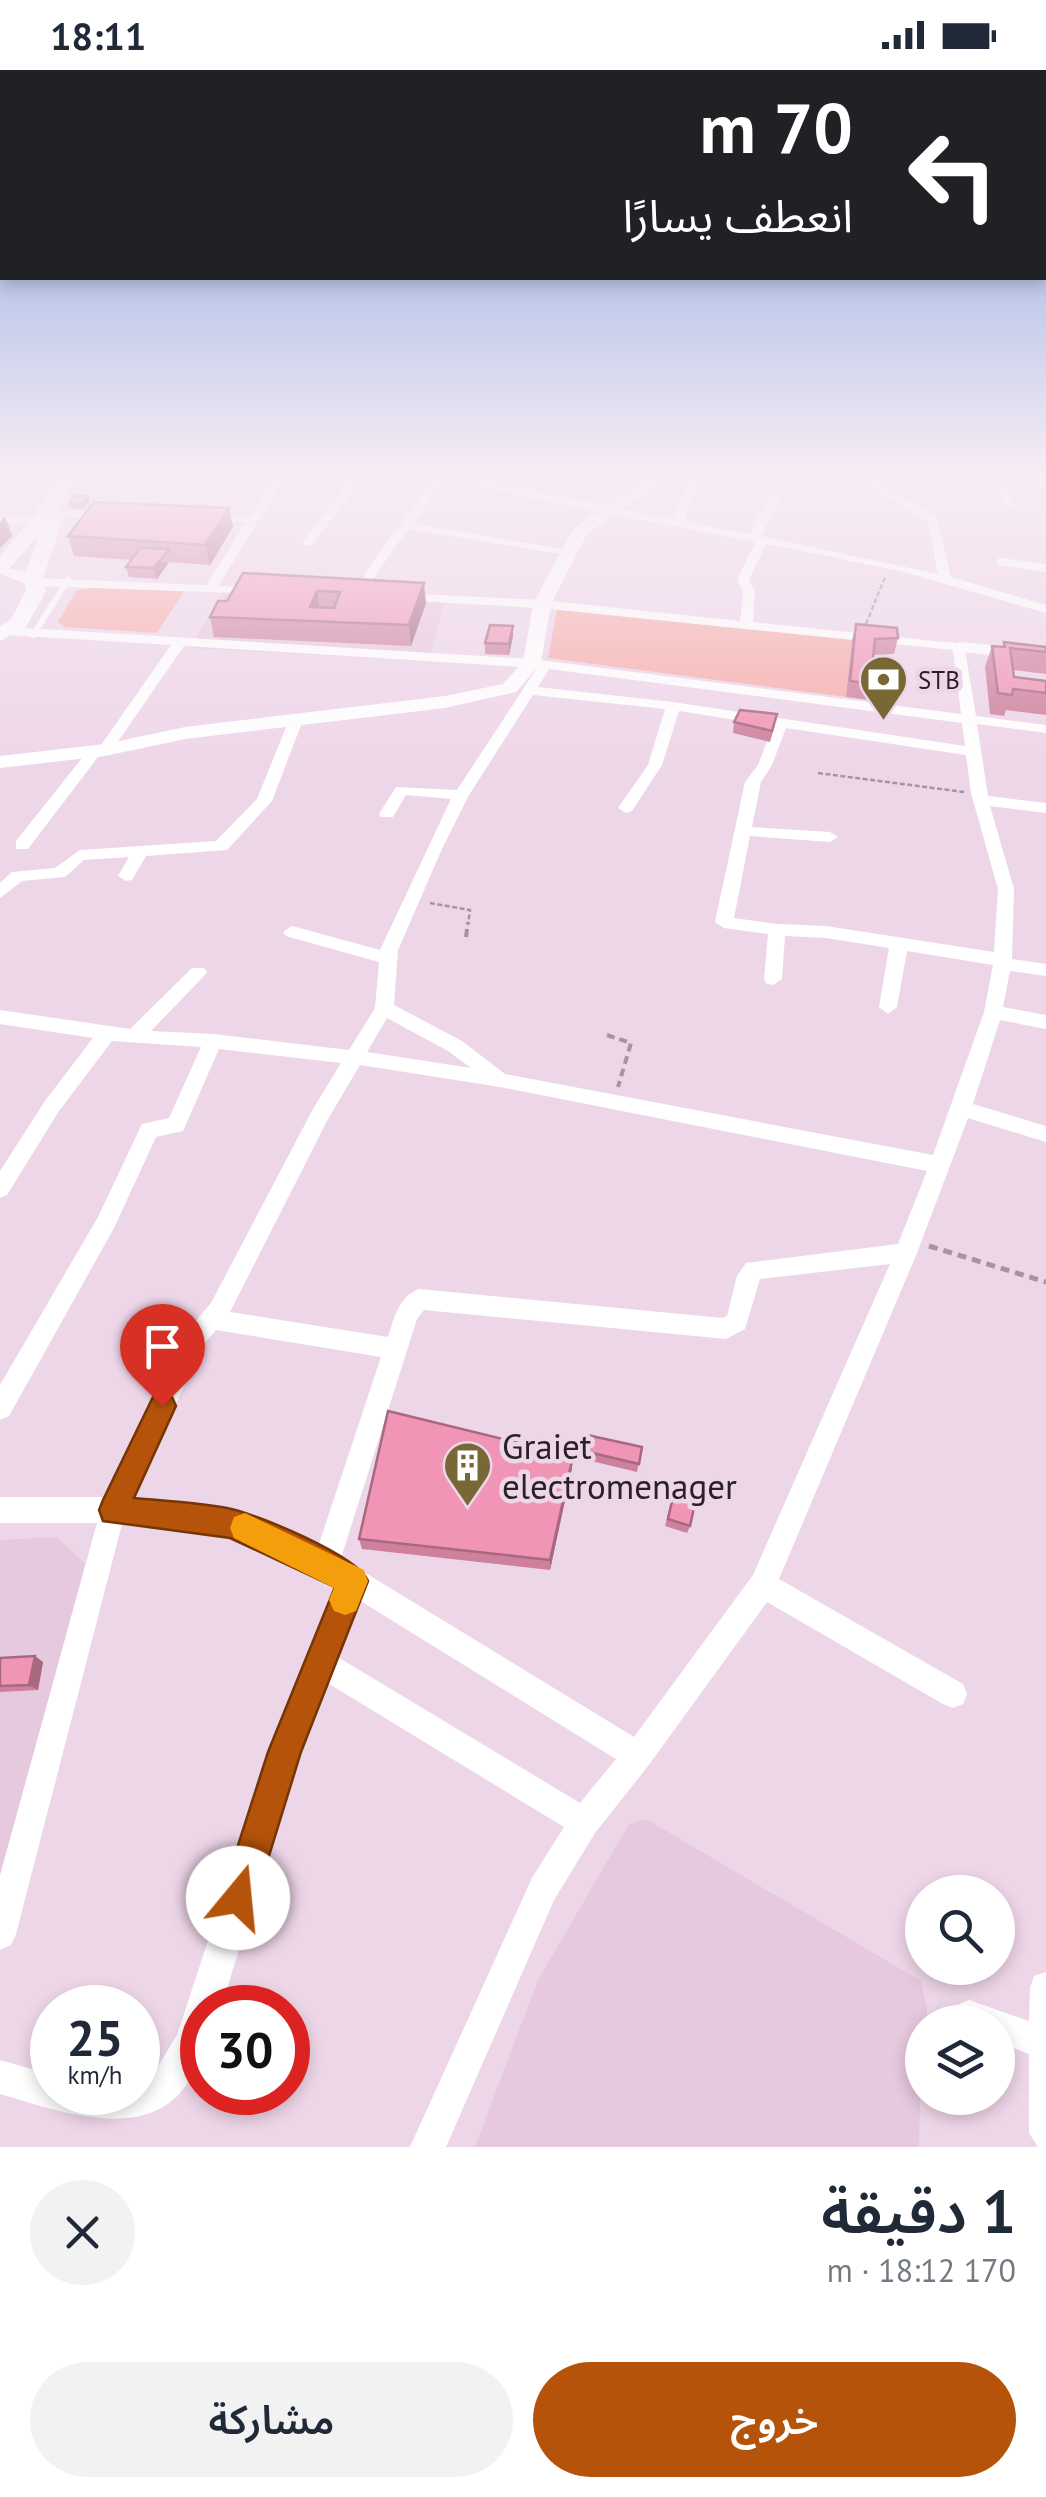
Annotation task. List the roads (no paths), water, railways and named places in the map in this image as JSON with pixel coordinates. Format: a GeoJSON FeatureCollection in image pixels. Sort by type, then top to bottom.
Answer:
{"type":"FeatureCollection","features":[{"type":"Feature","properties":{"kind":"main road"},"geometry":{"type":"LineString","coordinates":[[0,577],[16,574],[34,580]]}},
{"type":"Feature","properties":{"kind":"main road"},"geometry":{"type":"LineString","coordinates":[[3,634],[19,623],[36,591],[35,574]]}},
{"type":"Feature","properties":{"kind":"street"},"geometry":{"type":"LineString","coordinates":[[210,589],[219,574]]}},
{"type":"Feature","properties":{"kind":"street"},"geometry":{"type":"LineString","coordinates":[[0,1934],[113,1510],[196,1338],[212,1319],[320,1115],[358,1058],[384,1008],[386,958],[461,796],[527,690],[538,664],[542,604],[556,574]]}},
{"type":"Feature","properties":{"kind":"street"},"geometry":{"type":"LineString","coordinates":[[744,574],[742,580],[749,592],[746,624]]}},
{"type":"Feature","properties":{"kind":"street"},"geometry":{"type":"LineString","coordinates":[[917,574],[1046,609]]}},
{"type":"Feature","properties":{"kind":"street"},"geometry":{"type":"LineString","coordinates":[[945,574],[946,580]]}},
{"type":"Feature","properties":{"kind":"street"},"geometry":{"type":"LineString","coordinates":[[34,580],[284,592]]}},
{"type":"Feature","properties":{"kind":"street"},"geometry":{"type":"LineString","coordinates":[[378,596],[542,604],[1046,655]]}},
{"type":"Feature","properties":{"kind":"street"},"geometry":{"type":"LineString","coordinates":[[3,634],[538,664],[1046,729]]}},
{"type":"Feature","properties":{"kind":"street"},"geometry":{"type":"LineString","coordinates":[[22,846],[179,643]]}},
{"type":"Feature","properties":{"kind":"street"},"geometry":{"type":"LineString","coordinates":[[428,2147],[543,1890],[584,1822],[638,1756],[763,1585],[908,1246],[962,1108],[993,1012],[1002,962],[1006,889],[980,797],[960,647]]}},
{"type":"Feature","properties":{"kind":"street"},"geometry":{"type":"LineString","coordinates":[[0,762],[100,750],[185,732],[445,702],[509,688],[538,664]]}},
{"type":"Feature","properties":{"kind":"street"},"geometry":{"type":"LineString","coordinates":[[527,690],[672,706],[974,752]]}},
{"type":"Feature","properties":{"kind":"street"},"geometry":{"type":"LineString","coordinates":[[626,808],[655,765],[672,706]]}},
{"type":"Feature","properties":{"kind":"street"},"geometry":{"type":"LineString","coordinates":[[0,892],[18,876],[60,873],[80,855],[212,849],[230,841],[264,801],[296,720]]}},
{"type":"Feature","properties":{"kind":"street"},"geometry":{"type":"LineString","coordinates":[[781,723],[765,766],[754,782],[724,924],[900,943],[1046,970]]}},
{"type":"Feature","properties":{"kind":"street"},"geometry":{"type":"LineString","coordinates":[[387,814],[401,790],[461,796]]}},
{"type":"Feature","properties":{"kind":"street"},"geometry":{"type":"LineString","coordinates":[[980,797],[1046,808]]}},
{"type":"Feature","properties":{"kind":"street"},"geometry":{"type":"LineString","coordinates":[[744,830],[830,837]]}},
{"type":"Feature","properties":{"kind":"street"},"geometry":{"type":"LineString","coordinates":[[126,876],[140,853]]}},
{"type":"Feature","properties":{"kind":"street"},"geometry":{"type":"LineString","coordinates":[[773,979],[777,930]]}},
{"type":"Feature","properties":{"kind":"street"},"geometry":{"type":"LineString","coordinates":[[292,932],[386,958]]}},
{"type":"Feature","properties":{"kind":"street"},"geometry":{"type":"LineString","coordinates":[[888,1007],[900,943]]}},
{"type":"Feature","properties":{"kind":"street"},"geometry":{"type":"LineString","coordinates":[[134,1037],[198,972]]}},
{"type":"Feature","properties":{"kind":"street"},"geometry":{"type":"LineString","coordinates":[[384,1008],[455,1046],[500,1080]]}},
{"type":"Feature","properties":{"kind":"street"},"geometry":{"type":"LineString","coordinates":[[993,1012],[1046,1022]]}},
{"type":"Feature","properties":{"kind":"street"},"geometry":{"type":"LineString","coordinates":[[0,1017],[134,1037],[213,1041],[358,1058],[500,1080],[939,1165]]}},
{"type":"Feature","properties":{"kind":"street"},"geometry":{"type":"LineString","coordinates":[[0,1189],[52,1106],[108,1032]]}},
{"type":"Feature","properties":{"kind":"street"},"geometry":{"type":"LineString","coordinates":[[0,1408],[98,1238],[150,1130],[176,1125],[213,1041]]}},
{"type":"Feature","properties":{"kind":"street"},"geometry":{"type":"LineString","coordinates":[[962,1108],[1046,1134]]}},
{"type":"Feature","properties":{"kind":"street"},"geometry":{"type":"LineString","coordinates":[[326,1564],[407,1314],[419,1299],[726,1329],[737,1322],[748,1276],[754,1270],[908,1246]]}},
{"type":"Feature","properties":{"kind":"street"},"geometry":{"type":"LineString","coordinates":[[212,1319],[396,1350]]}},
{"type":"Feature","properties":{"kind":"street"},"geometry":{"type":"LineString","coordinates":[[0,1510],[113,1510],[231,1523],[326,1564],[638,1756]]}},
{"type":"Feature","properties":{"kind":"street"},"geometry":{"type":"LineString","coordinates":[[211,1985],[284,1752],[353,1581]]}},
{"type":"Feature","properties":{"kind":"street"},"geometry":{"type":"LineString","coordinates":[[763,1585],[953,1694]]}},
{"type":"Feature","properties":{"kind":"street"},"geometry":{"type":"LineString","coordinates":[[319,1662],[584,1822]]}},
{"type":"Feature","properties":{"kind":"street"},"geometry":{"type":"LineString","coordinates":[[1046,1988],[1046,2133]]}},
{"type":"Feature","properties":{"kind":"street"},"geometry":{"type":"LineString","coordinates":[[1015,2032],[1044,2042]]}},
{"type":"Feature","properties":{"kind":"street"},"geometry":{"type":"LineString","coordinates":[[160,2089],[180,2066]]}},
{"type":"Feature","properties":{"kind":"street"},"geometry":{"type":"LineString","coordinates":[[0,2077],[30,2085]]}},
{"type":"Feature","properties":{"kind":"lane"},"geometry":{"type":"LineString","coordinates":[[34,635],[68,580]]}},
{"type":"Feature","properties":{"kind":"place","name":"STB"},"geometry":{"type":"Point","coordinates":[883,722]}},
{"type":"Feature","properties":{"kind":"place","name":"Graiet electromenager"},"geometry":{"type":"Point","coordinates":[467,1508]}}]}
